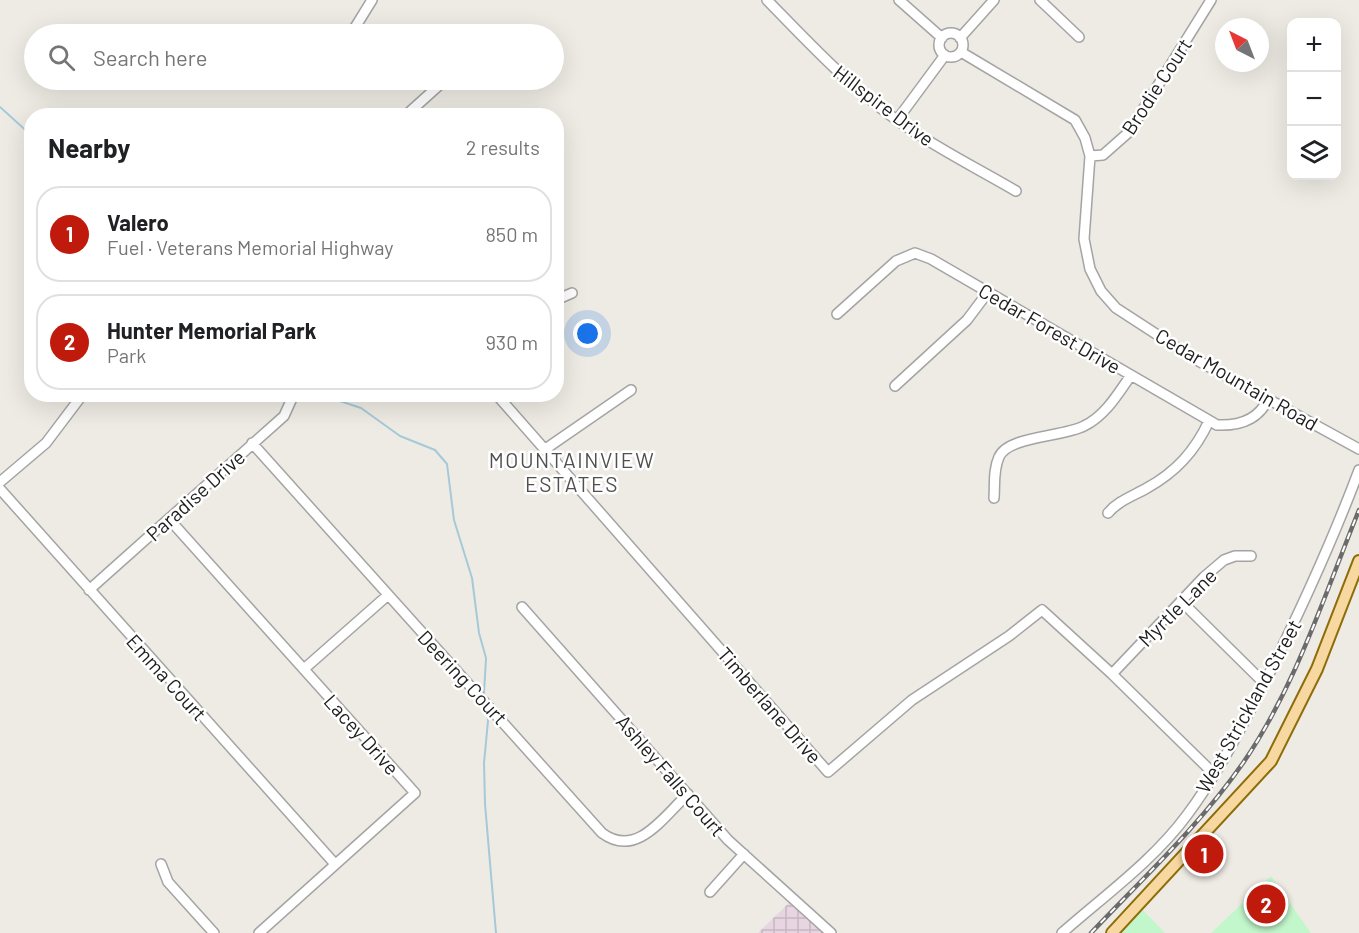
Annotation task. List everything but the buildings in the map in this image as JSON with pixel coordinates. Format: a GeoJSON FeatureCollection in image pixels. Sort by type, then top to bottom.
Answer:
{"type":"FeatureCollection","features":[{"type":"Feature","properties":{"kind":"main road"},"geometry":{"type":"LineString","coordinates":[[1112,933],[1270,761],[1317,669],[1359,561]]}},
{"type":"Feature","properties":{"kind":"street"},"geometry":{"type":"LineString","coordinates":[[357,24],[372,0]]}},
{"type":"Feature","properties":{"kind":"street","name":"Hillspire Drive"},"geometry":{"type":"LineString","coordinates":[[767,0],[806,43],[897,120],[1016,191]]}},
{"type":"Feature","properties":{"kind":"street"},"geometry":{"type":"LineString","coordinates":[[898,0],[942,38]]}},
{"type":"Feature","properties":{"kind":"street"},"geometry":{"type":"LineString","coordinates":[[960,38],[994,0]]}},
{"type":"Feature","properties":{"kind":"street"},"geometry":{"type":"LineString","coordinates":[[1040,0],[1079,37]]}},
{"type":"Feature","properties":{"kind":"street","name":"Brodie Court"},"geometry":{"type":"LineString","coordinates":[[1090,156],[1103,155],[1129,132],[1211,0]]}},
{"type":"Feature","properties":{"kind":"street"},"geometry":{"type":"LineString","coordinates":[[951,34],[960,38],[963,45],[961,52],[952,57],[945,55],[940,49],[942,38],[951,34]]}},
{"type":"Feature","properties":{"kind":"street"},"geometry":{"type":"LineString","coordinates":[[961,52],[1075,120],[1085,138],[1090,156]]}},
{"type":"Feature","properties":{"kind":"street"},"geometry":{"type":"LineString","coordinates":[[897,120],[945,55]]}},
{"type":"Feature","properties":{"kind":"street"},"geometry":{"type":"LineString","coordinates":[[414,108],[433,90]]}},
{"type":"Feature","properties":{"kind":"street","name":"Cedar Mountain Road"},"geometry":{"type":"LineString","coordinates":[[1090,156],[1084,239],[1090,269],[1101,291],[1116,308],[1193,358],[1359,448]]}},
{"type":"Feature","properties":{"kind":"street","name":"Cedar Forest Drive"},"geometry":{"type":"LineString","coordinates":[[837,314],[896,261],[915,253],[931,259],[1217,425],[1235,426],[1251,419],[1265,406],[1268,399]]}},
{"type":"Feature","properties":{"kind":"street"},"geometry":{"type":"LineString","coordinates":[[895,386],[967,320],[988,292]]}},
{"type":"Feature","properties":{"kind":"street"},"geometry":{"type":"LineString","coordinates":[[564,296],[572,293]]}},
{"type":"Feature","properties":{"kind":"street"},"geometry":{"type":"LineString","coordinates":[[994,498],[995,469],[1000,454],[1010,444],[1067,434],[1086,425],[1112,403],[1131,375]]}},
{"type":"Feature","properties":{"kind":"street"},"geometry":{"type":"LineString","coordinates":[[544,450],[631,390]]}},
{"type":"Feature","properties":{"kind":"street"},"geometry":{"type":"LineString","coordinates":[[0,482],[46,443],[77,402]]}},
{"type":"Feature","properties":{"kind":"street","name":"Paradise Drive"},"geometry":{"type":"LineString","coordinates":[[89,590],[284,416],[290,402]]}},
{"type":"Feature","properties":{"kind":"street","name":"Timberlane Drive"},"geometry":{"type":"LineString","coordinates":[[503,402],[828,772],[912,700],[1009,636],[1042,610],[1112,674],[1214,774]]}},
{"type":"Feature","properties":{"kind":"street"},"geometry":{"type":"LineString","coordinates":[[1108,513],[1115,505],[1150,487],[1177,468],[1198,445],[1209,421]]}},
{"type":"Feature","properties":{"kind":"street","name":"Deering Court"},"geometry":{"type":"LineString","coordinates":[[252,443],[602,833],[612,840],[628,843],[640,838],[688,794]]}},
{"type":"Feature","properties":{"kind":"street","name":"West Strickland Street"},"geometry":{"type":"LineString","coordinates":[[1062,933],[1152,854],[1187,816],[1214,774],[1264,683],[1323,565],[1359,470]]}},
{"type":"Feature","properties":{"kind":"street","name":"Emma Court"},"geometry":{"type":"LineString","coordinates":[[0,489],[335,864]]}},
{"type":"Feature","properties":{"kind":"street","name":"Lacey Drive"},"geometry":{"type":"LineString","coordinates":[[169,519],[415,793],[259,933]]}},
{"type":"Feature","properties":{"kind":"street","name":"Myrtle Lane"},"geometry":{"type":"LineString","coordinates":[[1112,674],[1181,601],[1224,560],[1235,556],[1251,556]]}},
{"type":"Feature","properties":{"kind":"street"},"geometry":{"type":"LineString","coordinates":[[304,669],[388,595]]}},
{"type":"Feature","properties":{"kind":"street"},"geometry":{"type":"LineString","coordinates":[[1181,601],[1264,683]]}},
{"type":"Feature","properties":{"kind":"street","name":"Ashley Falls Court"},"geometry":{"type":"LineString","coordinates":[[522,607],[744,854],[831,933]]}},
{"type":"Feature","properties":{"kind":"street"},"geometry":{"type":"LineString","coordinates":[[710,892],[744,854]]}},
{"type":"Feature","properties":{"kind":"street"},"geometry":{"type":"LineString","coordinates":[[161,864],[168,882],[214,933]]}},
{"type":"Feature","properties":{"kind":"shaded area"},"geometry":{"type":"Polygon","coordinates":[[[793,899],[831,933],[758,933],[793,899]]]}},
{"type":"Feature","properties":{"kind":"green space"},"geometry":{"type":"Polygon","coordinates":[[[1271,876],[1311,933],[1211,933],[1271,876]]]}},
{"type":"Feature","properties":{"kind":"green space"},"geometry":{"type":"Polygon","coordinates":[[[1139,906],[1165,933],[1115,933],[1139,906]]]}},
{"type":"Feature","properties":{"kind":"waterway"},"geometry":{"type":"LineString","coordinates":[[0,107],[24,129]]}},
{"type":"Feature","properties":{"kind":"waterway"},"geometry":{"type":"LineString","coordinates":[[343,402],[361,408],[400,436],[435,450],[447,464],[454,520],[472,578],[479,633],[486,658],[484,693]]}},
{"type":"Feature","properties":{"kind":"waterway"},"geometry":{"type":"LineString","coordinates":[[487,709],[484,763],[485,804],[496,933]]}},
{"type":"Feature","properties":{"kind":"railway"},"geometry":{"type":"LineString","coordinates":[[1091,933],[1208,808],[1262,734],[1308,640],[1359,510]]}},
{"type":"Feature","properties":{"kind":"place","name":"Valero"},"geometry":{"type":"Point","coordinates":[1204,854]}},
{"type":"Feature","properties":{"kind":"place","name":"Hunter Memorial Park"},"geometry":{"type":"Point","coordinates":[1266,904]}},
{"type":"Feature","properties":{"kind":"district","name":"MOUNTAINVIEW ESTATES"},"geometry":{"type":"Point","coordinates":[572,471]}}]}
